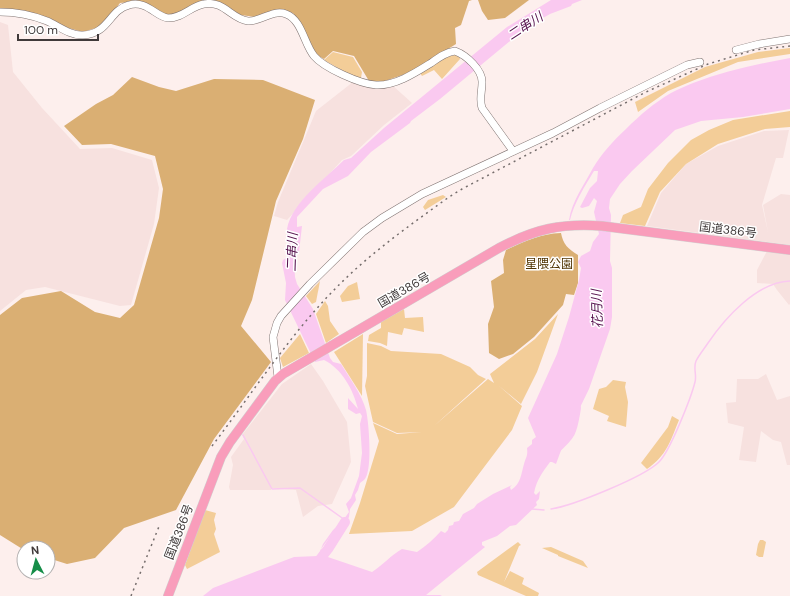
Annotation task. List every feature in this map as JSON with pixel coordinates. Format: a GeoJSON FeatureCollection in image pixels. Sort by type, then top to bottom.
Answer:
{"type":"FeatureCollection","features":[{"type":"Feature","properties":{"kind":"highway","name":"国道386号"},"geometry":{"type":"LineString","coordinates":[[168,596],[221,457],[278,377],[499,248],[521,237],[553,227],[575,225],[634,230],[790,250]]}},
{"type":"Feature","properties":{"kind":"street"},"geometry":{"type":"LineString","coordinates":[[0,12],[28,15],[81,36],[97,32],[104,27],[123,6],[132,4],[150,8],[166,18],[176,18],[205,4],[214,4],[224,7],[240,18],[248,21],[257,20],[277,13],[285,14],[292,18],[298,26],[314,56],[328,67],[361,82],[377,85],[390,83],[406,77],[455,51],[461,53],[479,71],[482,79],[480,101],[482,108],[513,151]]}},
{"type":"Feature","properties":{"kind":"street"},"geometry":{"type":"LineString","coordinates":[[736,50],[759,44],[790,39]]}},
{"type":"Feature","properties":{"kind":"street"},"geometry":{"type":"LineString","coordinates":[[278,377],[272,336],[281,316],[310,284],[363,232],[382,218],[422,194],[687,65],[700,62]]}},
{"type":"Feature","properties":{"kind":"shaded area"},"geometry":{"type":"Polygon","coordinates":[[[0,22],[8,25],[13,72],[42,108],[80,149],[112,148],[152,160],[159,188],[154,224],[131,305],[120,306],[45,287],[26,290],[0,311],[0,22]]]}},
{"type":"Feature","properties":{"kind":"shaded area"},"geometry":{"type":"Polygon","coordinates":[[[790,48],[790,54],[738,62],[668,91],[638,112],[635,102],[705,67],[758,52],[790,48]]]}},
{"type":"Feature","properties":{"kind":"shaded area"},"geometry":{"type":"Polygon","coordinates":[[[333,52],[353,57],[362,72],[361,78],[352,76],[324,60],[333,52]]]}},
{"type":"Feature","properties":{"kind":"shaded area"},"geometry":{"type":"Polygon","coordinates":[[[459,55],[460,59],[442,79],[434,70],[422,76],[419,72],[446,57],[459,55]]]}},
{"type":"Feature","properties":{"kind":"shaded area"},"geometry":{"type":"Polygon","coordinates":[[[353,82],[392,85],[412,103],[384,125],[351,156],[342,160],[287,220],[274,216],[278,202],[316,111],[353,82]]]}},
{"type":"Feature","properties":{"kind":"shaded area"},"geometry":{"type":"Polygon","coordinates":[[[790,111],[790,127],[765,129],[718,144],[686,164],[660,192],[645,226],[620,223],[623,215],[641,207],[648,189],[668,163],[691,140],[709,130],[733,120],[790,111]]]}},
{"type":"Feature","properties":{"kind":"shaded area"},"geometry":{"type":"Polygon","coordinates":[[[789,130],[783,158],[776,158],[762,205],[768,232],[763,205],[781,194],[790,195],[790,245],[647,226],[661,193],[686,164],[718,146],[764,131],[789,130]]]}},
{"type":"Feature","properties":{"kind":"shaded area"},"geometry":{"type":"Polygon","coordinates":[[[443,195],[446,197],[425,210],[423,207],[428,200],[443,195]]]}},
{"type":"Feature","properties":{"kind":"shaded area"},"geometry":{"type":"Polygon","coordinates":[[[767,251],[790,254],[789,305],[773,284],[757,283],[757,270],[767,251]]]}},
{"type":"Feature","properties":{"kind":"shaded area"},"geometry":{"type":"Polygon","coordinates":[[[320,281],[316,302],[312,304],[306,296],[320,281]]]}},
{"type":"Feature","properties":{"kind":"shaded area"},"geometry":{"type":"Polygon","coordinates":[[[357,282],[360,299],[342,302],[340,296],[348,286],[357,282]]]}},
{"type":"Feature","properties":{"kind":"shaded area"},"geometry":{"type":"Polygon","coordinates":[[[325,301],[328,306],[330,321],[339,334],[326,343],[316,314],[325,301]]]}},
{"type":"Feature","properties":{"kind":"shaded area"},"geometry":{"type":"Polygon","coordinates":[[[404,309],[405,318],[423,317],[424,332],[404,328],[402,335],[388,332],[387,346],[368,341],[369,335],[381,328],[381,322],[404,309]]]}},
{"type":"Feature","properties":{"kind":"shaded area"},"geometry":{"type":"Polygon","coordinates":[[[558,314],[537,372],[521,404],[498,385],[522,406],[512,430],[454,507],[412,531],[349,534],[379,441],[373,423],[397,434],[422,432],[397,433],[373,422],[365,386],[367,376],[367,343],[381,346],[391,351],[441,354],[470,367],[478,375],[486,379],[434,426],[488,379],[494,383],[490,374],[535,339],[558,314]]]}},
{"type":"Feature","properties":{"kind":"shaded area"},"geometry":{"type":"Polygon","coordinates":[[[300,334],[309,353],[283,367],[280,358],[300,334]]]}},
{"type":"Feature","properties":{"kind":"shaded area"},"geometry":{"type":"Polygon","coordinates":[[[363,334],[362,396],[334,352],[363,334]]]}},
{"type":"Feature","properties":{"kind":"shaded area"},"geometry":{"type":"Polygon","coordinates":[[[311,364],[323,381],[347,422],[351,462],[332,504],[318,506],[303,517],[296,490],[271,488],[271,490],[230,490],[229,487],[233,465],[231,457],[244,439],[262,472],[242,435],[282,384],[311,364]]]}},
{"type":"Feature","properties":{"kind":"shaded area"},"geometry":{"type":"Polygon","coordinates":[[[766,374],[777,400],[790,396],[790,465],[787,465],[781,442],[773,440],[761,431],[756,462],[739,460],[744,427],[728,423],[726,403],[736,402],[737,379],[758,379],[766,374]]]}},
{"type":"Feature","properties":{"kind":"shaded area"},"geometry":{"type":"Polygon","coordinates":[[[613,380],[626,382],[625,387],[628,402],[626,427],[607,421],[609,416],[593,409],[599,389],[606,387],[613,380]]]}},
{"type":"Feature","properties":{"kind":"shaded area"},"geometry":{"type":"Polygon","coordinates":[[[672,416],[679,420],[667,448],[659,459],[647,469],[641,463],[668,427],[672,416]]]}},
{"type":"Feature","properties":{"kind":"shaded area"},"geometry":{"type":"Polygon","coordinates":[[[205,510],[216,513],[214,520],[216,529],[214,534],[220,552],[187,569],[185,565],[205,510]]]}},
{"type":"Feature","properties":{"kind":"shaded area"},"geometry":{"type":"Polygon","coordinates":[[[760,540],[766,542],[763,557],[756,555],[760,540]]]}},
{"type":"Feature","properties":{"kind":"shaded area"},"geometry":{"type":"Polygon","coordinates":[[[518,542],[521,545],[519,546],[504,582],[510,571],[524,578],[522,584],[539,593],[538,596],[526,596],[478,575],[477,572],[518,542]]]}},
{"type":"Feature","properties":{"kind":"shaded area"},"geometry":{"type":"Polygon","coordinates":[[[551,547],[583,561],[588,568],[542,548],[551,547]]]}},
{"type":"Feature","properties":{"kind":"green space"},"geometry":{"type":"Polygon","coordinates":[[[0,0],[203,0],[176,14],[162,14],[138,1],[120,3],[102,26],[83,32],[0,9],[0,0]]]}},
{"type":"Feature","properties":{"kind":"green space"},"geometry":{"type":"Polygon","coordinates":[[[206,0],[472,0],[469,1],[461,25],[455,28],[456,44],[411,72],[382,82],[369,81],[354,56],[333,51],[324,59],[315,54],[293,13],[278,10],[255,17],[241,15],[218,2],[206,0]]]}},
{"type":"Feature","properties":{"kind":"green space"},"geometry":{"type":"Polygon","coordinates":[[[478,0],[529,0],[505,18],[488,20],[482,11],[478,0]]]}},
{"type":"Feature","properties":{"kind":"green space"},"geometry":{"type":"Polygon","coordinates":[[[132,77],[159,87],[176,91],[214,79],[263,80],[315,100],[303,139],[276,201],[252,300],[241,326],[271,362],[214,439],[176,510],[124,528],[95,558],[67,564],[56,561],[56,540],[16,540],[16,545],[0,535],[0,315],[22,298],[61,291],[95,312],[120,318],[134,305],[159,218],[163,189],[155,156],[111,144],[82,145],[64,126],[96,104],[113,95],[132,77]]]}},
{"type":"Feature","properties":{"kind":"green space","name":"星隈公園"},"geometry":{"type":"Polygon","coordinates":[[[561,233],[566,246],[578,255],[578,283],[574,295],[566,294],[563,305],[534,337],[513,354],[499,359],[489,353],[488,324],[494,307],[491,281],[504,273],[503,260],[506,250],[539,236],[561,233]]]}},
{"type":"Feature","properties":{"kind":"water"},"geometry":{"type":"Polygon","coordinates":[[[551,0],[582,0],[550,14],[527,27],[440,99],[371,152],[348,176],[323,189],[297,217],[297,227],[302,226],[299,252],[295,256],[294,260],[297,284],[313,309],[330,358],[333,362],[341,364],[362,398],[366,410],[369,434],[369,463],[366,477],[360,483],[355,495],[356,500],[350,509],[349,517],[339,533],[336,545],[329,551],[335,542],[339,526],[321,549],[323,551],[322,555],[372,572],[402,549],[417,552],[441,531],[445,533],[449,526],[453,525],[454,522],[459,521],[463,514],[474,508],[477,504],[493,494],[512,485],[510,487],[511,490],[517,485],[527,456],[527,448],[532,444],[532,440],[536,437],[528,418],[557,354],[569,317],[581,268],[578,262],[581,256],[590,251],[593,242],[599,234],[594,212],[597,201],[594,198],[589,206],[582,208],[580,207],[590,188],[597,181],[598,171],[594,171],[577,201],[569,220],[573,206],[596,163],[612,143],[631,124],[647,110],[676,90],[741,68],[790,58],[790,109],[743,117],[701,121],[675,130],[620,184],[610,199],[609,208],[611,215],[610,261],[612,268],[612,317],[610,329],[589,389],[567,434],[556,464],[550,462],[538,480],[534,493],[536,495],[540,491],[539,499],[536,502],[537,505],[516,525],[510,526],[497,536],[482,542],[482,545],[485,547],[426,595],[442,596],[203,596],[213,588],[294,557],[318,556],[323,544],[349,512],[346,504],[351,498],[359,476],[362,453],[360,424],[362,416],[360,413],[356,414],[348,409],[348,398],[358,409],[353,394],[346,380],[336,369],[324,360],[315,362],[285,300],[286,283],[282,263],[283,260],[290,254],[287,229],[295,210],[302,200],[344,160],[351,158],[384,128],[507,27],[551,0]]]}},
{"type":"Feature","properties":{"kind":"waterway"},"geometry":{"type":"LineString","coordinates":[[551,509],[590,497],[624,483],[659,462],[669,447],[680,424],[693,390],[696,361],[715,333],[723,323],[754,294],[778,283],[790,281]]}},
{"type":"Feature","properties":{"kind":"waterway","name":"花月川"},"geometry":{"type":"LineString","coordinates":[[554,450],[565,440],[571,431],[576,408]]}},
{"type":"Feature","properties":{"kind":"waterway"},"geometry":{"type":"LineString","coordinates":[[243,435],[272,489],[300,488],[345,520]]}},
{"type":"Feature","properties":{"kind":"waterway"},"geometry":{"type":"LineString","coordinates":[[532,509],[544,510]]}},
{"type":"Feature","properties":{"kind":"waterway","name":"二串川"},"geometry":{"type":"LineString","coordinates":[[314,567],[328,549],[345,522]]}},
{"type":"Feature","properties":{"kind":"railway"},"geometry":{"type":"LineString","coordinates":[[212,446],[291,339],[325,299],[369,258],[449,197],[646,92],[708,64],[754,50],[790,46]]}},
{"type":"Feature","properties":{"kind":"railway"},"geometry":{"type":"LineString","coordinates":[[131,596],[160,524]]}}]}
